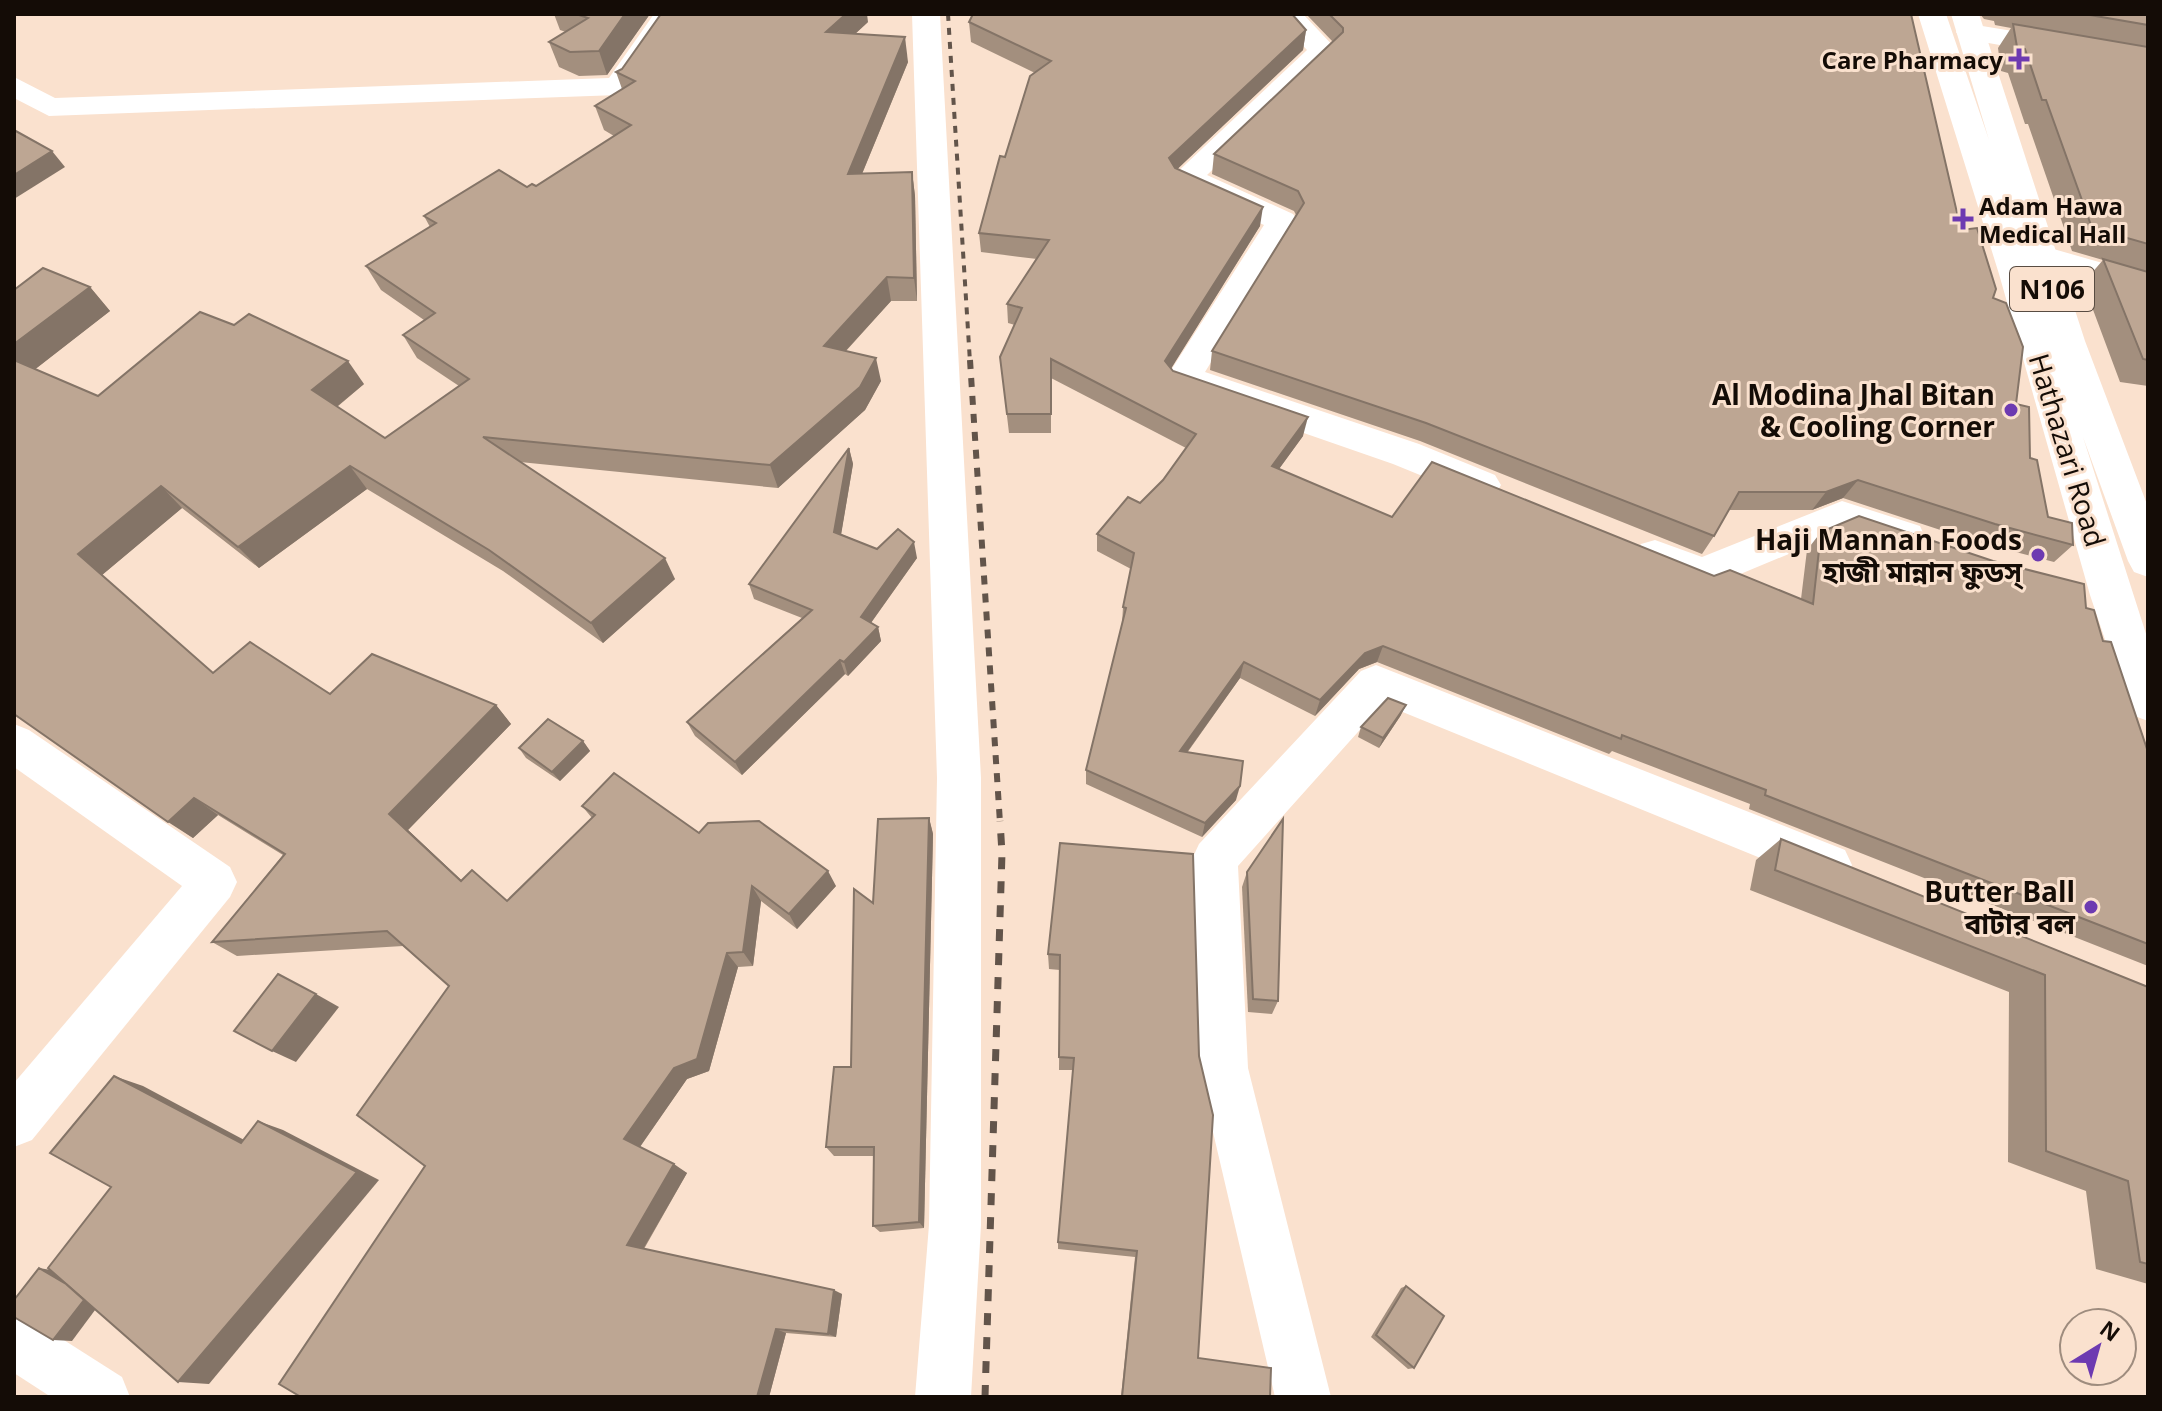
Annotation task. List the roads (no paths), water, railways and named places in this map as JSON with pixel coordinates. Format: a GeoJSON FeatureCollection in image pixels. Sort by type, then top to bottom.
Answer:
{"type":"FeatureCollection","features":[{"type":"Feature","properties":{"kind":"highway","name":"Hathazari Road"},"geometry":{"type":"LineString","coordinates":[[1932,14],[2016,274],[2111,595],[2148,702]]}},
{"type":"Feature","properties":{"kind":"highway","name":"Hathazari Road"},"geometry":{"type":"LineString","coordinates":[[1968,23],[2067,341],[2138,518],[2148,561]]}},
{"type":"Feature","properties":{"kind":"street"},"geometry":{"type":"LineString","coordinates":[[14,86],[49,107],[618,86],[668,14]]}},
{"type":"Feature","properties":{"kind":"street"},"geometry":{"type":"LineString","coordinates":[[926,14],[959,778],[955,1225],[943,1397]]}},
{"type":"Feature","properties":{"kind":"street"},"geometry":{"type":"LineString","coordinates":[[1287,14],[1323,50],[1186,178],[1282,221],[1184,378],[1406,454],[1509,496]]}},
{"type":"Feature","properties":{"kind":"street"},"geometry":{"type":"LineString","coordinates":[[1968,23],[2148,62]]}},
{"type":"Feature","properties":{"kind":"street"},"geometry":{"type":"LineString","coordinates":[[2043,257],[2148,287]]}},
{"type":"Feature","properties":{"kind":"street"},"geometry":{"type":"LineString","coordinates":[[1628,544],[1702,574],[1842,516],[1946,550]]}},
{"type":"Feature","properties":{"kind":"street"},"geometry":{"type":"LineString","coordinates":[[2066,583],[2111,595]]}},
{"type":"Feature","properties":{"kind":"street"},"geometry":{"type":"LineString","coordinates":[[1303,1397],[1223,1068],[1215,859],[1376,683],[1871,882]]}},
{"type":"Feature","properties":{"kind":"street"},"geometry":{"type":"LineString","coordinates":[[14,743],[214,882],[14,1122]]}},
{"type":"Feature","properties":{"kind":"street"},"geometry":{"type":"LineString","coordinates":[[14,1341],[102,1397]]}},
{"type":"Feature","properties":{"kind":"railway"},"geometry":{"type":"LineString","coordinates":[[948,14],[970,362]]}},
{"type":"Feature","properties":{"kind":"railway"},"geometry":{"type":"LineString","coordinates":[[970,360],[1000,823]]}},
{"type":"Feature","properties":{"kind":"railway"},"geometry":{"type":"LineString","coordinates":[[985,1397],[1002,853],[1000,821]]}},
{"type":"Feature","properties":{"kind":"place","name":"Care Pharmacy"},"geometry":{"type":"Point","coordinates":[2019,59]}},
{"type":"Feature","properties":{"kind":"place","name":"Adam Hawa Medical Hall"},"geometry":{"type":"Point","coordinates":[1963,219]}},
{"type":"Feature","properties":{"kind":"place","name":"Al Modina Jhal Bitan & Cooling Corner"},"geometry":{"type":"Point","coordinates":[2011,410]}},
{"type":"Feature","properties":{"kind":"place","name":"Haji Mannan Foods হাজী মান্নান ফুডস্"},"geometry":{"type":"Point","coordinates":[2038,555]}},
{"type":"Feature","properties":{"kind":"place","name":"Butter Ball বাটার বল"},"geometry":{"type":"Point","coordinates":[2091,907]}}]}
